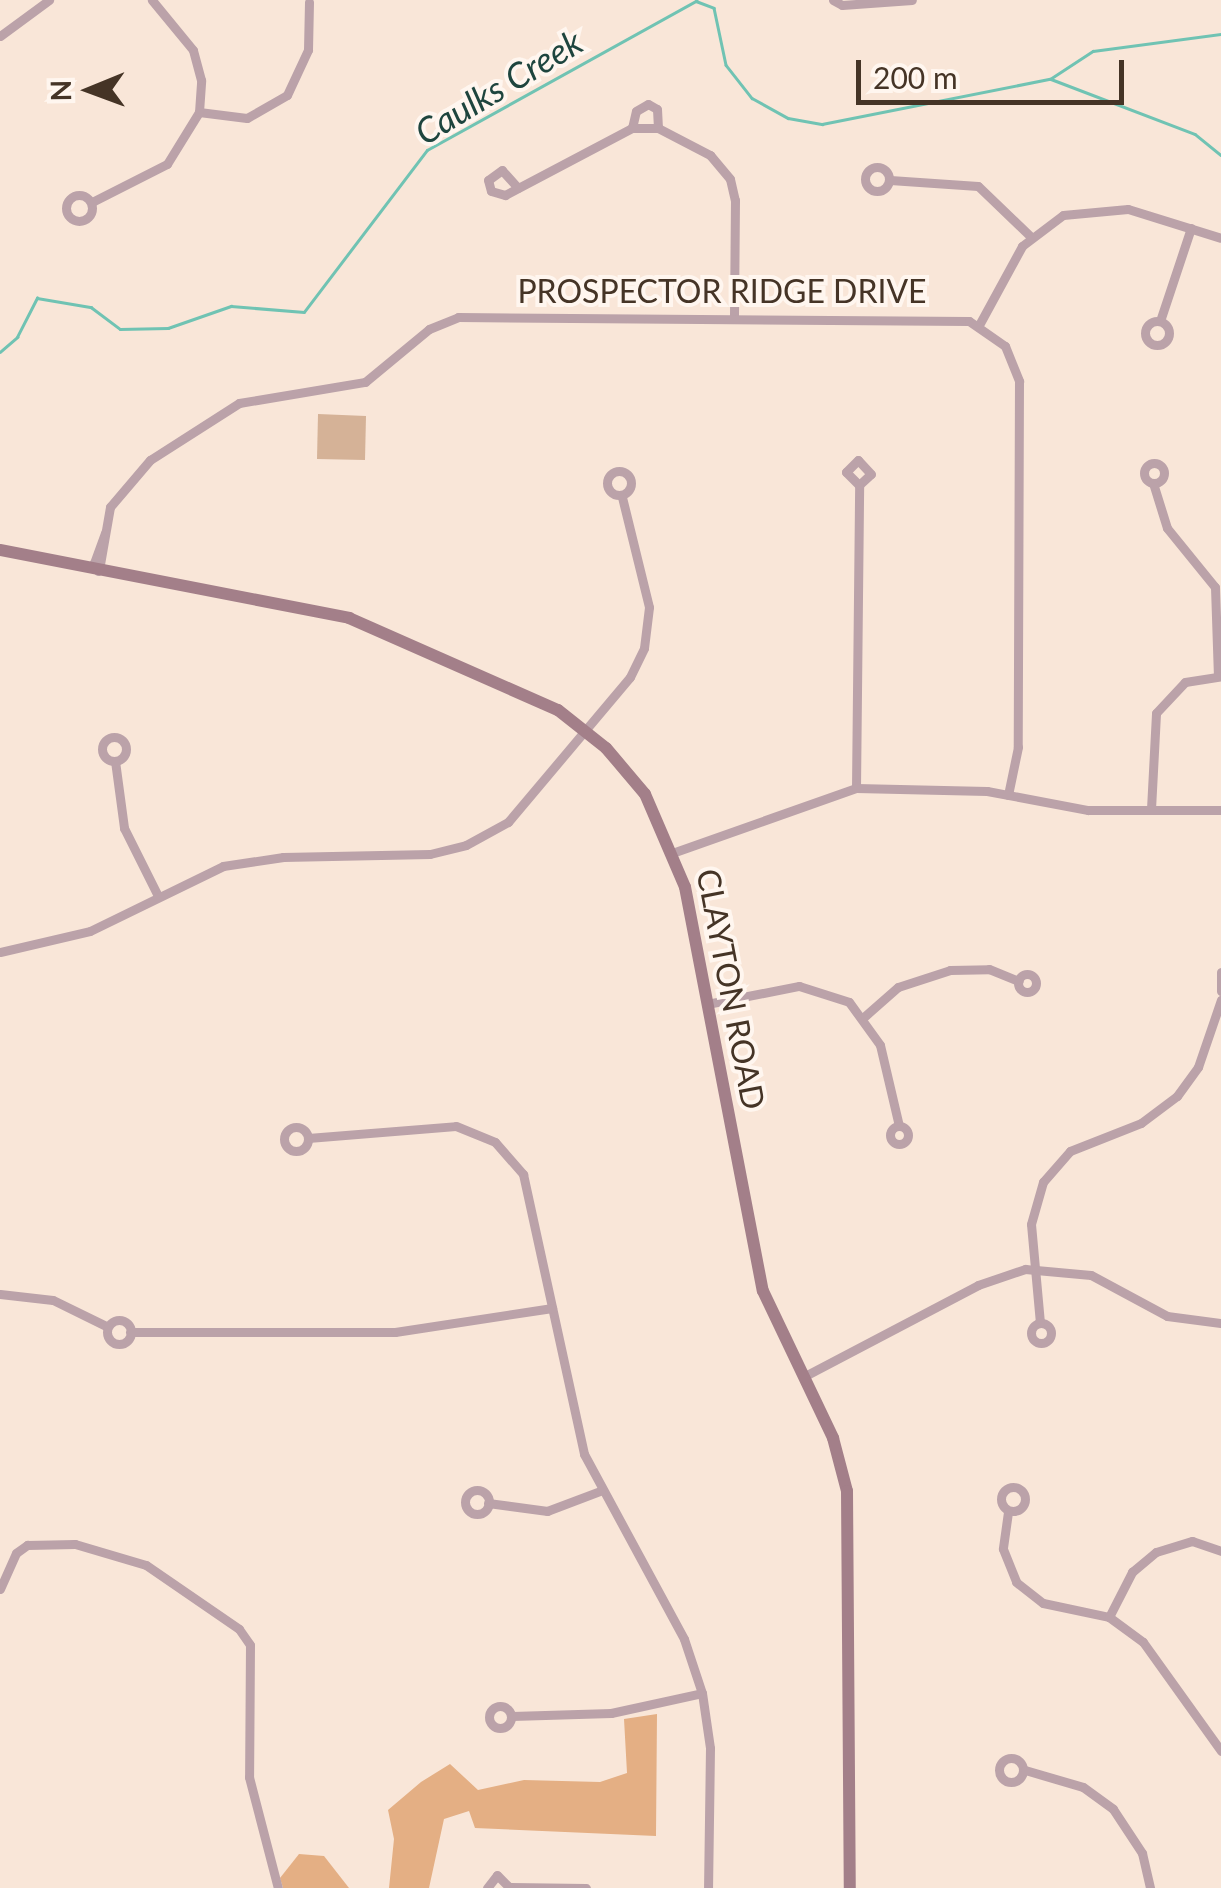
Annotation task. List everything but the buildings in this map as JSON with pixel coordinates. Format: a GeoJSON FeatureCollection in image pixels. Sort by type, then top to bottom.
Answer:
{"type":"FeatureCollection","features":[{"type":"Feature","properties":{"kind":"main road","name":"CLAYTON ROAD"},"geometry":{"type":"LineString","coordinates":[[0,550],[335,613],[532,696],[587,732],[639,785],[675,852],[763,1291],[839,1456],[850,1524],[850,1888]]}},
{"type":"Feature","properties":{"kind":"street"},"geometry":{"type":"LineString","coordinates":[[0,36],[48,0]]}},
{"type":"Feature","properties":{"kind":"street"},"geometry":{"type":"LineString","coordinates":[[92,202],[167,164],[185,144],[199,112],[201,80],[193,50],[152,0]]}},
{"type":"Feature","properties":{"kind":"street"},"geometry":{"type":"LineString","coordinates":[[833,0],[912,0]]}},
{"type":"Feature","properties":{"kind":"street"},"geometry":{"type":"LineString","coordinates":[[199,112],[248,118],[287,95],[308,50],[310,1]]}},
{"type":"Feature","properties":{"kind":"street"},"geometry":{"type":"LineString","coordinates":[[632,128],[636,111],[648,104],[657,109],[658,128]]}},
{"type":"Feature","properties":{"kind":"street"},"geometry":{"type":"LineString","coordinates":[[518,188],[632,128],[658,128],[710,155],[730,179],[736,200],[734,316]]}},
{"type":"Feature","properties":{"kind":"street"},"geometry":{"type":"LineString","coordinates":[[890,180],[978,186],[1031,237]]}},
{"type":"Feature","properties":{"kind":"street"},"geometry":{"type":"LineString","coordinates":[[1008,794],[1018,746],[1018,381],[1006,346],[979,325],[1031,237],[1063,215],[1102,206],[1221,238]]}},
{"type":"Feature","properties":{"kind":"street"},"geometry":{"type":"LineString","coordinates":[[1160,321],[1192,228]]}},
{"type":"Feature","properties":{"kind":"street","name":"PROSPECTOR RIDGE DRIVE"},"geometry":{"type":"LineString","coordinates":[[98,570],[104,566],[104,533],[110,507],[131,477],[196,428],[264,394],[322,392],[364,382],[429,329],[458,316],[947,318],[979,325]]}},
{"type":"Feature","properties":{"kind":"street"},"geometry":{"type":"LineString","coordinates":[[1151,809],[1156,713],[1185,682],[1220,676],[1216,588],[1167,528],[1153,483]]}},
{"type":"Feature","properties":{"kind":"street"},"geometry":{"type":"LineString","coordinates":[[856,788],[858,485]]}},
{"type":"Feature","properties":{"kind":"street"},"geometry":{"type":"LineString","coordinates":[[0,952],[90,931],[157,894],[250,860],[407,856],[466,845],[520,812],[630,678],[648,634],[642,560],[622,497]]}},
{"type":"Feature","properties":{"kind":"street"},"geometry":{"type":"LineString","coordinates":[[115,761],[124,828],[157,894]]}},
{"type":"Feature","properties":{"kind":"street"},"geometry":{"type":"LineString","coordinates":[[675,852],[856,788],[1008,794],[1088,810],[1221,810]]}},
{"type":"Feature","properties":{"kind":"street"},"geometry":{"type":"LineString","coordinates":[[865,1016],[898,988],[950,970],[989,969],[1018,981]]}},
{"type":"Feature","properties":{"kind":"street"},"geometry":{"type":"LineString","coordinates":[[1221,972],[1221,991]]}},
{"type":"Feature","properties":{"kind":"street"},"geometry":{"type":"LineString","coordinates":[[708,1004],[799,986],[833,993],[865,1016],[880,1045],[899,1126]]}},
{"type":"Feature","properties":{"kind":"street"},"geometry":{"type":"LineString","coordinates":[[1040,1323],[1032,1210],[1047,1175],[1078,1146],[1141,1123],[1176,1096],[1198,1067],[1221,1000]]}},
{"type":"Feature","properties":{"kind":"street"},"geometry":{"type":"LineString","coordinates":[[308,1138],[440,1125],[495,1142],[528,1184],[574,1418],[600,1491],[684,1640],[702,1692],[710,1748],[708,1888]]}},
{"type":"Feature","properties":{"kind":"street"},"geometry":{"type":"LineString","coordinates":[[803,1377],[978,1284],[1034,1268],[1091,1275],[1167,1316],[1221,1324]]}},
{"type":"Feature","properties":{"kind":"street"},"geometry":{"type":"LineString","coordinates":[[0,1294],[53,1300],[108,1327],[118,1344],[130,1332],[395,1332],[552,1308]]}},
{"type":"Feature","properties":{"kind":"street"},"geometry":{"type":"LineString","coordinates":[[108,1327],[123,1321],[130,1332]]}},
{"type":"Feature","properties":{"kind":"street"},"geometry":{"type":"LineString","coordinates":[[488,1504],[547,1510],[600,1491]]}},
{"type":"Feature","properties":{"kind":"street"},"geometry":{"type":"LineString","coordinates":[[1008,1512],[1003,1549],[1010,1576],[1028,1594],[1109,1616],[1144,1642],[1221,1750]]}},
{"type":"Feature","properties":{"kind":"street"},"geometry":{"type":"LineString","coordinates":[[1109,1616],[1132,1572],[1156,1552],[1192,1541],[1221,1551]]}},
{"type":"Feature","properties":{"kind":"street"},"geometry":{"type":"LineString","coordinates":[[0,1589],[16,1553],[52,1542],[146,1564],[246,1637],[249,1777],[278,1888]]}},
{"type":"Feature","properties":{"kind":"street"},"geometry":{"type":"LineString","coordinates":[[512,1716],[611,1713],[702,1692]]}},
{"type":"Feature","properties":{"kind":"street"},"geometry":{"type":"LineString","coordinates":[[1211,1736],[1221,1729]]}},
{"type":"Feature","properties":{"kind":"street"},"geometry":{"type":"LineString","coordinates":[[1025,1770],[1083,1787],[1113,1809],[1142,1853],[1150,1888]]}},
{"type":"Feature","properties":{"kind":"street"},"geometry":{"type":"LineString","coordinates":[[486,1888],[497,1875],[510,1887],[586,1888]]}},
{"type":"Feature","properties":{"kind":"shaded area"},"geometry":{"type":"Polygon","coordinates":[[[318,414],[366,416],[365,460],[317,459],[318,414]]]}},
{"type":"Feature","properties":{"kind":"shaded area"},"geometry":{"type":"Polygon","coordinates":[[[657,1714],[656,1836],[475,1828],[469,1811],[444,1819],[429,1888],[389,1888],[394,1839],[388,1810],[421,1782],[450,1764],[478,1790],[524,1780],[600,1782],[627,1773],[624,1719],[657,1714]]]}},
{"type":"Feature","properties":{"kind":"shaded area"},"geometry":{"type":"Polygon","coordinates":[[[299,1854],[324,1856],[349,1888],[283,1888],[280,1878],[299,1854]]]}},
{"type":"Feature","properties":{"kind":"waterway","name":"Caulks Creek"},"geometry":{"type":"LineString","coordinates":[[0,352],[17,337],[37,298],[91,307],[120,329],[168,328],[231,306],[304,312],[427,150],[696,1],[714,8],[726,65],[752,98],[788,118],[822,124],[1050,79],[1093,51],[1221,34]]}},
{"type":"Feature","properties":{"kind":"waterway"},"geometry":{"type":"LineString","coordinates":[[1051,79],[1195,134],[1221,155]]}}]}
